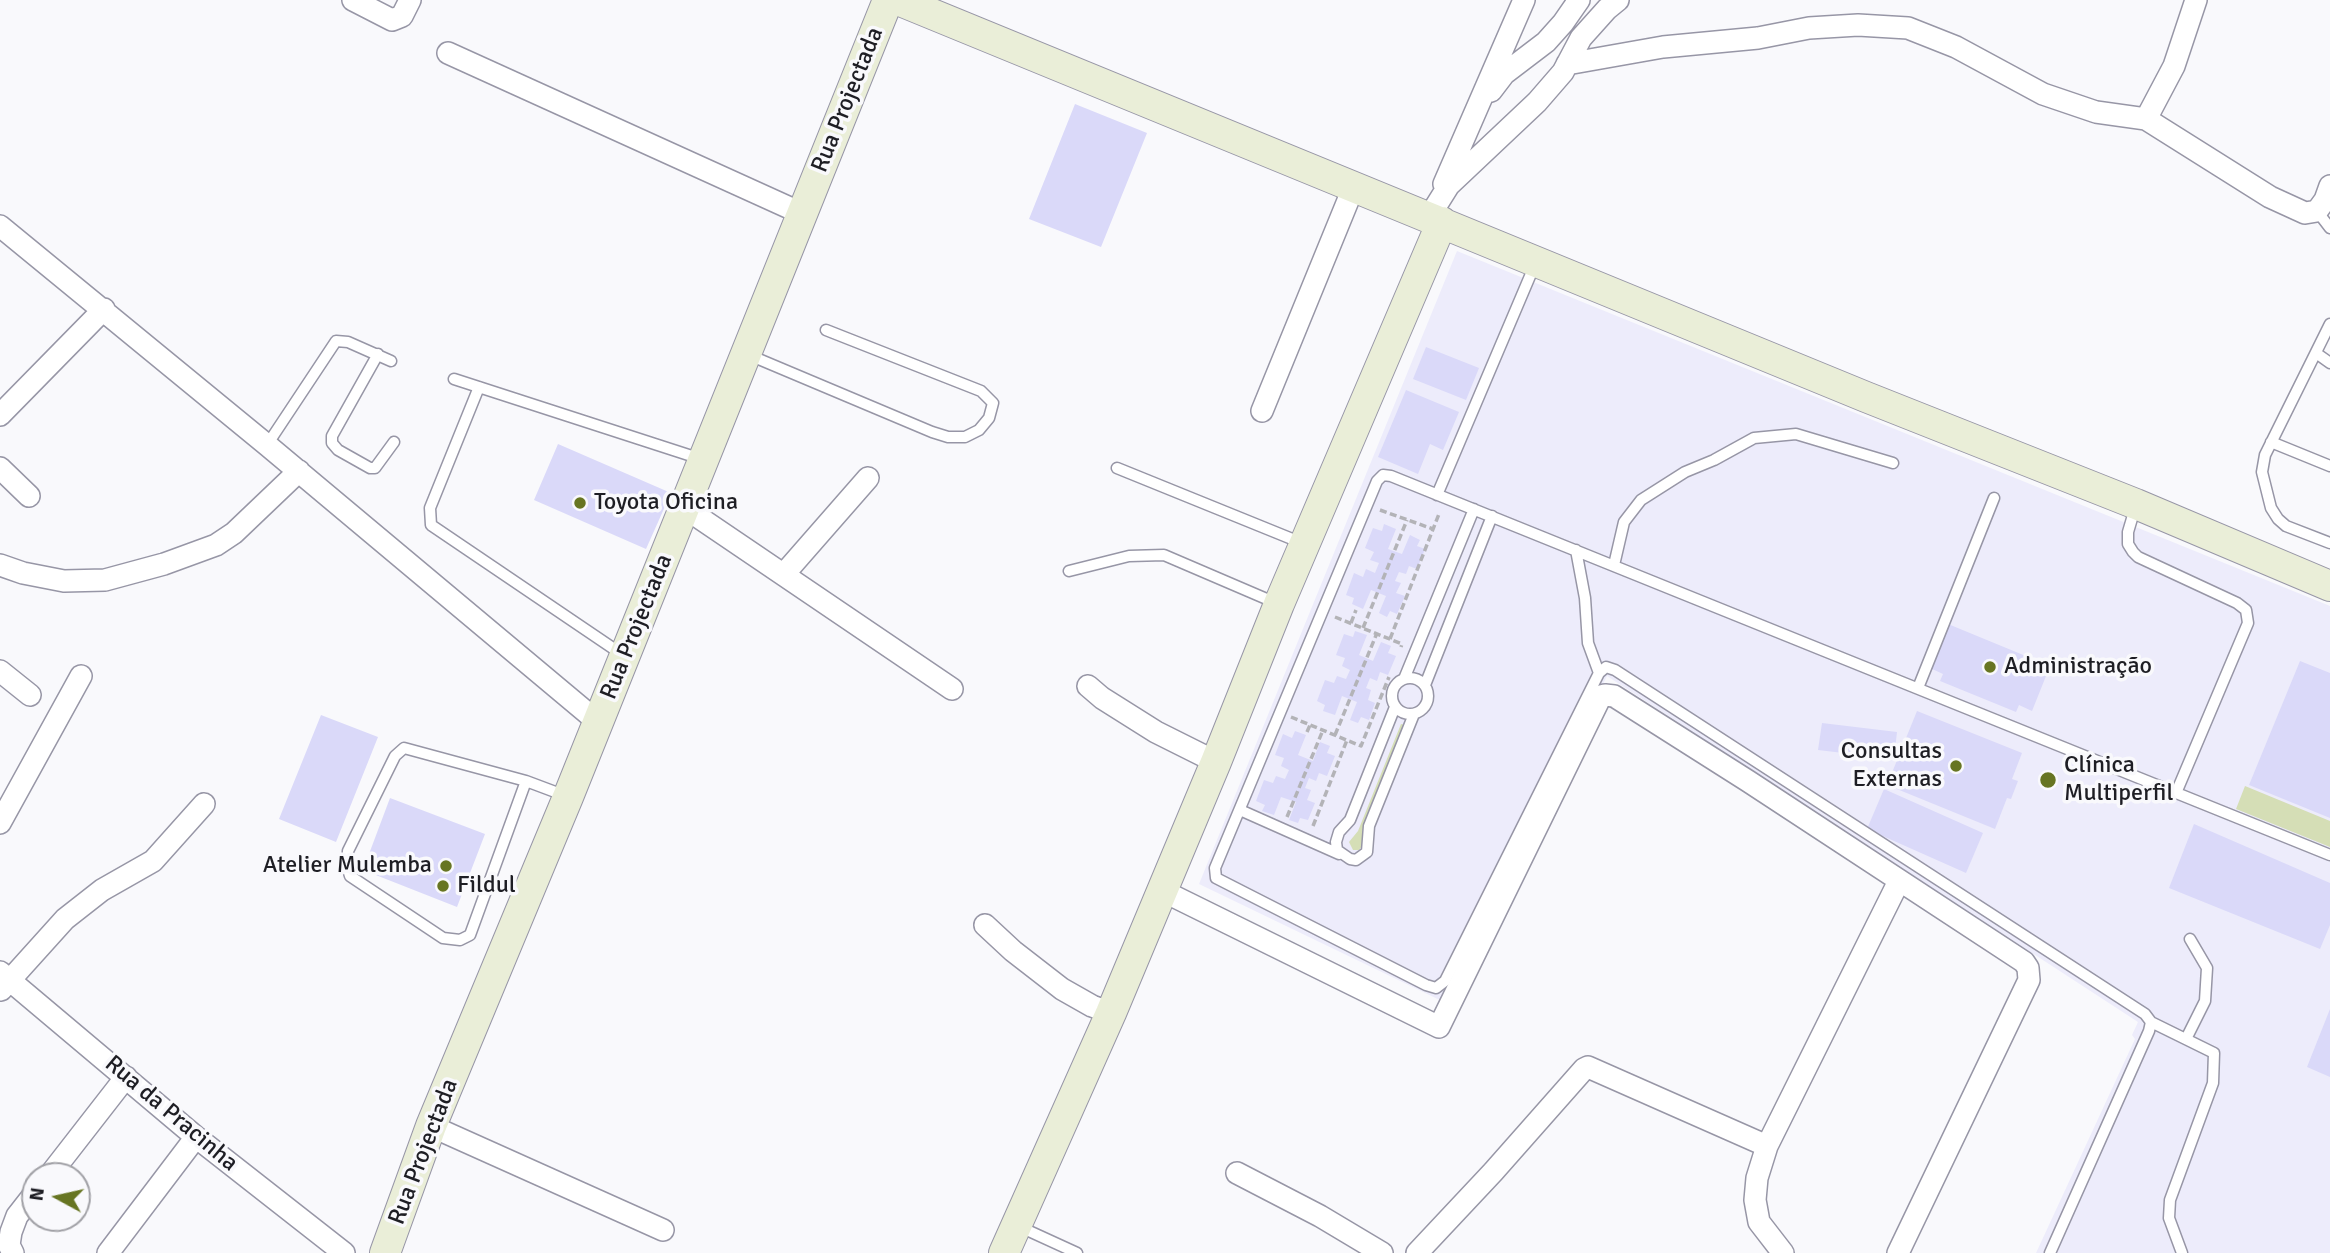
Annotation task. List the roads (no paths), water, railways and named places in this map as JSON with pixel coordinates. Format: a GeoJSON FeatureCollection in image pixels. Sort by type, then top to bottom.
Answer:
{"type":"FeatureCollection","features":[{"type":"Feature","properties":{"kind":"street"},"geometry":{"type":"LineString","coordinates":[[353,0],[392,20],[402,16],[410,0]]}},
{"type":"Feature","properties":{"kind":"street","name":"Rua Projectada"},"geometry":{"type":"LineString","coordinates":[[385,1253],[432,1126],[568,797],[888,0]]}},
{"type":"Feature","properties":{"kind":"street"},"geometry":{"type":"LineString","coordinates":[[898,0],[2330,586]]}},
{"type":"Feature","properties":{"kind":"street"},"geometry":{"type":"LineString","coordinates":[[1435,219],[1473,116],[1524,0]]}},
{"type":"Feature","properties":{"kind":"street"},"geometry":{"type":"LineString","coordinates":[[1473,116],[1504,74],[1546,42],[1578,0]]}},
{"type":"Feature","properties":{"kind":"street"},"geometry":{"type":"LineString","coordinates":[[1004,1253],[1163,891],[1449,185],[1537,102],[1567,64],[1581,38],[1618,0]]}},
{"type":"Feature","properties":{"kind":"street"},"geometry":{"type":"LineString","coordinates":[[2146,119],[2174,66],[2196,0]]}},
{"type":"Feature","properties":{"kind":"street"},"geometry":{"type":"LineString","coordinates":[[1567,64],[1663,47],[1758,38],[1809,29],[1858,25],[1908,28],[1956,47],[2043,94],[2096,113],[2146,119],[2270,197],[2323,220],[2330,186]]}},
{"type":"Feature","properties":{"kind":"street"},"geometry":{"type":"LineString","coordinates":[[448,52],[803,214]]}},
{"type":"Feature","properties":{"kind":"street"},"geometry":{"type":"LineString","coordinates":[[1262,411],[1354,186]]}},
{"type":"Feature","properties":{"kind":"street"},"geometry":{"type":"LineString","coordinates":[[0,226],[267,444],[598,722]]}},
{"type":"Feature","properties":{"kind":"street"},"geometry":{"type":"LineString","coordinates":[[0,415],[104,309]]}},
{"type":"Feature","properties":{"kind":"street"},"geometry":{"type":"LineString","coordinates":[[0,468],[29,496]]}},
{"type":"Feature","properties":{"kind":"street"},"geometry":{"type":"LineString","coordinates":[[0,565],[23,573],[64,581],[105,580],[164,564],[216,545],[234,533],[299,471]]}},
{"type":"Feature","properties":{"kind":"street"},"geometry":{"type":"LineString","coordinates":[[784,574],[868,478]]}},
{"type":"Feature","properties":{"kind":"street"},"geometry":{"type":"LineString","coordinates":[[685,508],[952,690]]}},
{"type":"Feature","properties":{"kind":"street"},"geometry":{"type":"LineString","coordinates":[[0,671],[30,695]]}},
{"type":"Feature","properties":{"kind":"street"},"geometry":{"type":"LineString","coordinates":[[0,823],[81,677]]}},
{"type":"Feature","properties":{"kind":"street"},"geometry":{"type":"LineString","coordinates":[[1087,686],[1156,732],[1216,762]]}},
{"type":"Feature","properties":{"kind":"street"},"geometry":{"type":"LineString","coordinates":[[1163,891],[1439,1027],[1601,696],[1614,696],[2024,962],[2028,968],[2029,980],[1898,1253]]}},
{"type":"Feature","properties":{"kind":"street"},"geometry":{"type":"LineString","coordinates":[[3,981],[65,919],[102,890],[153,861],[204,804]]}},
{"type":"Feature","properties":{"kind":"street"},"geometry":{"type":"LineString","coordinates":[[1783,1253],[1759,1222],[1755,1200],[1757,1178],[1767,1146],[1899,881]]}},
{"type":"Feature","properties":{"kind":"street"},"geometry":{"type":"LineString","coordinates":[[985,925],[1062,989],[1111,1013]]}},
{"type":"Feature","properties":{"kind":"street","name":"Rua da Pracinha"},"geometry":{"type":"LineString","coordinates":[[3,981],[344,1253]]}},
{"type":"Feature","properties":{"kind":"street"},"geometry":{"type":"LineString","coordinates":[[1417,1253],[1588,1067],[1767,1146]]}},
{"type":"Feature","properties":{"kind":"street"},"geometry":{"type":"LineString","coordinates":[[59,1162],[126,1077]]}},
{"type":"Feature","properties":{"kind":"street"},"geometry":{"type":"LineString","coordinates":[[432,1126],[663,1230]]}},
{"type":"Feature","properties":{"kind":"street"},"geometry":{"type":"LineString","coordinates":[[108,1253],[196,1137]]}},
{"type":"Feature","properties":{"kind":"street"},"geometry":{"type":"LineString","coordinates":[[1237,1173],[1320,1216],[1382,1253]]}},
{"type":"Feature","properties":{"kind":"street"},"geometry":{"type":"LineString","coordinates":[[13,1253],[9,1245],[11,1231],[21,1211]]}},
{"type":"Feature","properties":{"kind":"lane"},"geometry":{"type":"LineString","coordinates":[[1437,495],[1536,262]]}},
{"type":"Feature","properties":{"kind":"lane"},"geometry":{"type":"LineString","coordinates":[[2330,324],[2265,455],[2262,472],[2271,508],[2278,519],[2286,526],[2330,543]]}},
{"type":"Feature","properties":{"kind":"lane"},"geometry":{"type":"LineString","coordinates":[[746,354],[948,437],[965,436],[979,430],[989,418],[993,403],[981,391],[826,330]]}},
{"type":"Feature","properties":{"kind":"lane"},"geometry":{"type":"LineString","coordinates":[[267,444],[336,341],[348,342],[391,361]]}},
{"type":"Feature","properties":{"kind":"lane"},"geometry":{"type":"LineString","coordinates":[[2316,353],[2330,363]]}},
{"type":"Feature","properties":{"kind":"lane"},"geometry":{"type":"LineString","coordinates":[[378,354],[332,436],[332,443],[338,450],[370,468],[375,468],[394,442]]}},
{"type":"Feature","properties":{"kind":"lane"},"geometry":{"type":"LineString","coordinates":[[454,379],[704,460]]}},
{"type":"Feature","properties":{"kind":"lane"},"geometry":{"type":"LineString","coordinates":[[479,387],[430,508],[431,525],[625,656]]}},
{"type":"Feature","properties":{"kind":"lane"},"geometry":{"type":"LineString","coordinates":[[1614,565],[1624,522],[1641,500],[1685,472],[1754,438],[1796,434],[1893,463]]}},
{"type":"Feature","properties":{"kind":"lane"},"geometry":{"type":"LineString","coordinates":[[2271,442],[2330,466]]}},
{"type":"Feature","properties":{"kind":"lane"},"geometry":{"type":"LineString","coordinates":[[1118,468],[1305,544]]}},
{"type":"Feature","properties":{"kind":"lane"},"geometry":{"type":"LineString","coordinates":[[2182,1253],[2169,1218],[2170,1200],[2213,1083],[2214,1053],[2151,1021],[2146,1014],[1615,670],[1606,667],[1599,673],[1445,981],[1436,988],[1216,878],[1215,868],[1377,481],[1383,475],[1492,516],[2330,855]]}},
{"type":"Feature","properties":{"kind":"lane"},"geometry":{"type":"LineString","coordinates":[[1918,688],[1994,498]]}},
{"type":"Feature","properties":{"kind":"lane"},"geometry":{"type":"LineString","coordinates":[[2136,505],[2128,532],[2128,544],[2133,552],[2138,557],[2237,603],[2246,610],[2248,623],[2176,793]]}},
{"type":"Feature","properties":{"kind":"lane"},"geometry":{"type":"LineString","coordinates":[[1404,679],[1414,678],[1425,685],[1428,694],[1424,708],[1414,714],[1402,713],[1395,707],[1393,689],[1404,679],[1474,509]]}},
{"type":"Feature","properties":{"kind":"lane"},"geometry":{"type":"LineString","coordinates":[[1425,685],[1492,516]]}},
{"type":"Feature","properties":{"kind":"lane"},"geometry":{"type":"LineString","coordinates":[[1576,550],[1588,643],[1599,673]]}},
{"type":"Feature","properties":{"kind":"lane"},"geometry":{"type":"LineString","coordinates":[[1069,571],[1129,555],[1164,555],[1279,604]]}},
{"type":"Feature","properties":{"kind":"lane"},"geometry":{"type":"LineString","coordinates":[[1342,855],[1337,850],[1339,832],[1350,820],[1395,707]]}},
{"type":"Feature","properties":{"kind":"lane"},"geometry":{"type":"LineString","coordinates":[[1240,810],[1356,860],[1367,852],[1369,826],[1414,714]]}},
{"type":"Feature","properties":{"kind":"lane"},"geometry":{"type":"LineString","coordinates":[[526,781],[470,935],[460,940],[443,937],[350,876],[346,866],[348,850],[395,756],[404,748],[526,781],[568,797]]}},
{"type":"Feature","properties":{"kind":"lane"},"geometry":{"type":"LineString","coordinates":[[2186,1039],[2205,1001],[2207,968],[2190,939]]}},
{"type":"Feature","properties":{"kind":"lane"},"geometry":{"type":"LineString","coordinates":[[2049,1253],[2149,1031],[2151,1021]]}},
{"type":"Feature","properties":{"kind":"lane"},"geometry":{"type":"LineString","coordinates":[[1015,1225],[1077,1253]]}},
{"type":"Feature","properties":{"kind":"place","name":"Toyota Oficina"},"geometry":{"type":"Point","coordinates":[580,503]}},
{"type":"Feature","properties":{"kind":"place","name":"Administração"},"geometry":{"type":"Point","coordinates":[1990,667]}},
{"type":"Feature","properties":{"kind":"place","name":"Consultas Externas"},"geometry":{"type":"Point","coordinates":[1956,766]}},
{"type":"Feature","properties":{"kind":"place","name":"Clínica Multiperfil"},"geometry":{"type":"Point","coordinates":[2048,780]}},
{"type":"Feature","properties":{"kind":"place","name":"Atelier Mulemba"},"geometry":{"type":"Point","coordinates":[446,866]}},
{"type":"Feature","properties":{"kind":"place","name":"Fildul"},"geometry":{"type":"Point","coordinates":[443,886]}}]}
